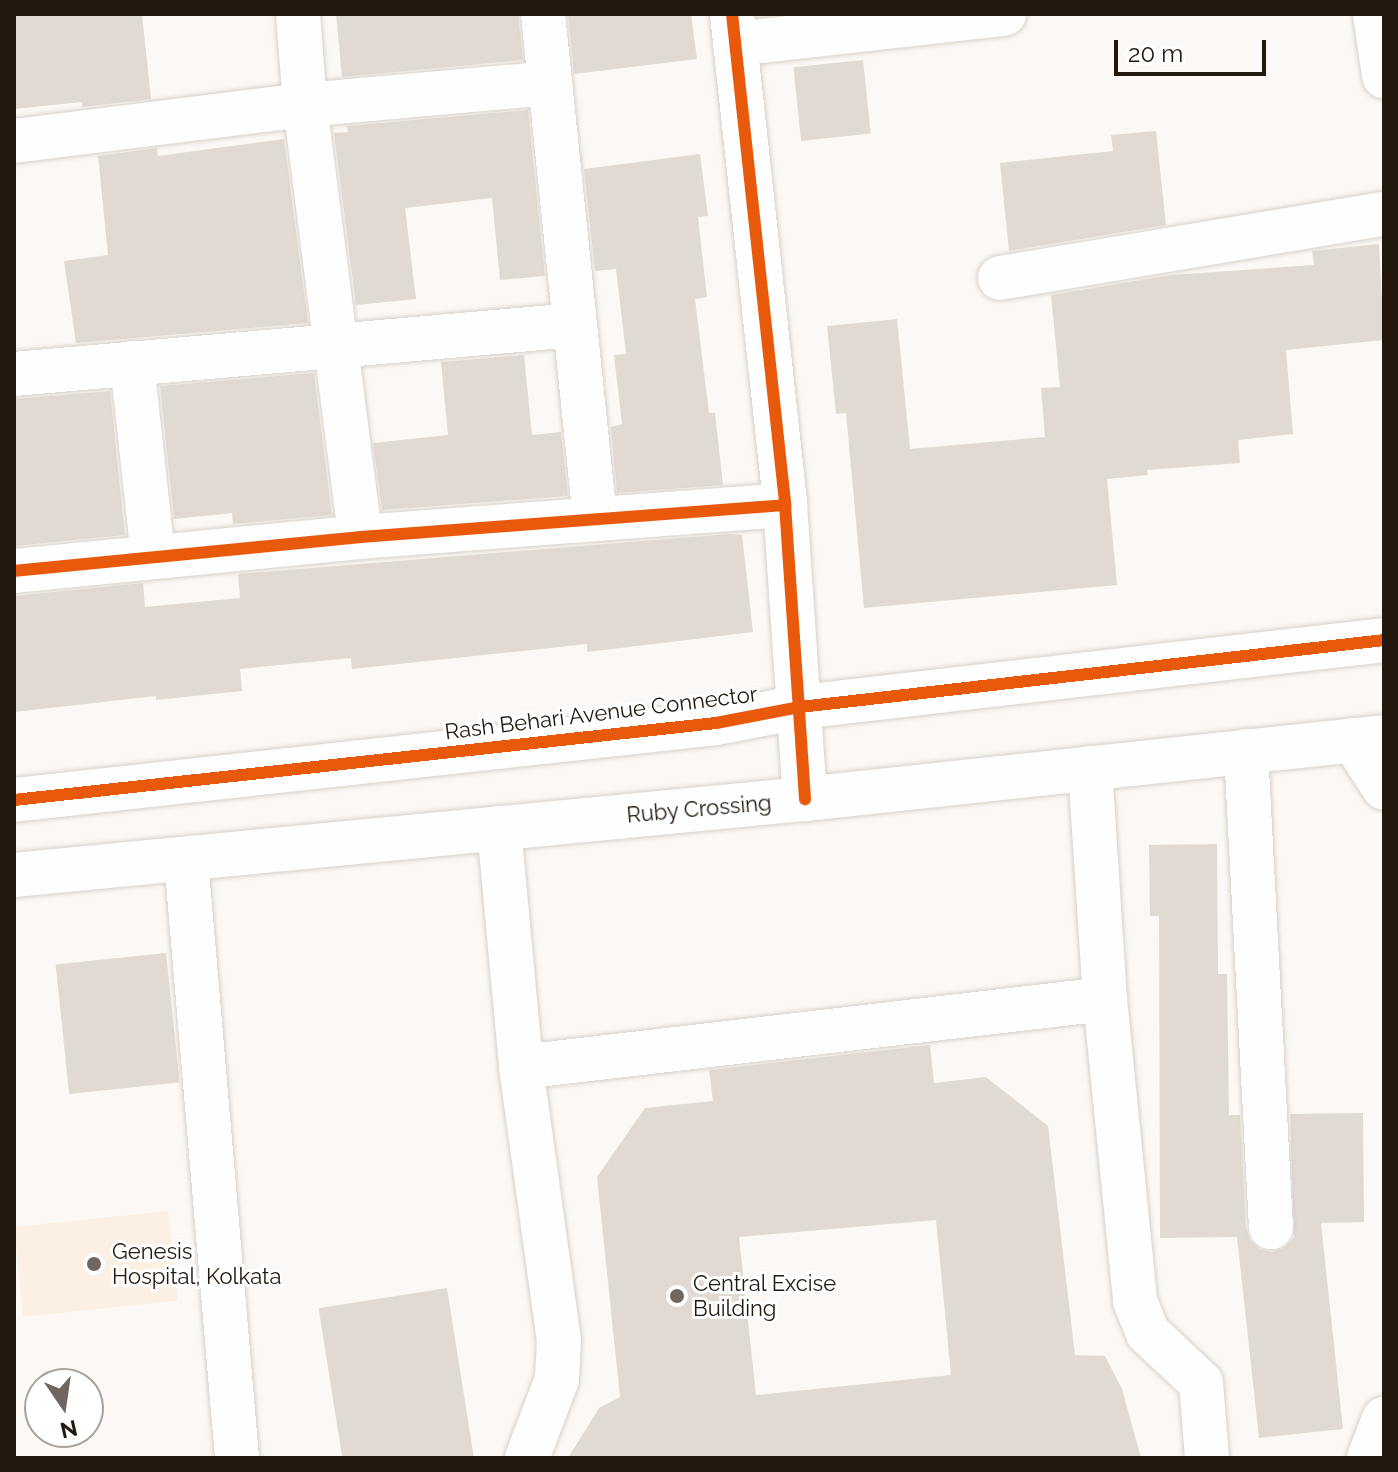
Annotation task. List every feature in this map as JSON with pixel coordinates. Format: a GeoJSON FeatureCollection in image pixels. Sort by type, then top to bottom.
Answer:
{"type":"FeatureCollection","features":[{"type":"Feature","properties":{"kind":"street"},"geometry":{"type":"LineString","coordinates":[[298,14],[305,105],[360,537]]}},
{"type":"Feature","properties":{"kind":"street"},"geometry":{"type":"LineString","coordinates":[[543,14],[595,519]]}},
{"type":"Feature","properties":{"kind":"street"},"geometry":{"type":"LineString","coordinates":[[805,799],[785,505],[733,29],[1004,14]]}},
{"type":"Feature","properties":{"kind":"street"},"geometry":{"type":"LineString","coordinates":[[1375,14],[1384,76]]}},
{"type":"Feature","properties":{"kind":"street"},"geometry":{"type":"LineString","coordinates":[[14,141],[305,105],[550,83]]}},
{"type":"Feature","properties":{"kind":"street"},"geometry":{"type":"LineString","coordinates":[[1000,278],[1384,214]]}},
{"type":"Feature","properties":{"kind":"street"},"geometry":{"type":"LineString","coordinates":[[14,374],[575,325]]}},
{"type":"Feature","properties":{"kind":"street"},"geometry":{"type":"LineString","coordinates":[[132,363],[153,557]]}},
{"type":"Feature","properties":{"kind":"street"},"geometry":{"type":"LineString","coordinates":[[14,571],[360,537],[785,505]]}},
{"type":"Feature","properties":{"kind":"street","name":"Rash Behari Avenue Connector"},"geometry":{"type":"LineString","coordinates":[[14,800],[716,723],[800,707],[1384,640]]}},
{"type":"Feature","properties":{"kind":"street"},"geometry":{"type":"LineString","coordinates":[[1368,738],[1384,788]]}},
{"type":"Feature","properties":{"kind":"street","name":"Ruby Crossing"},"geometry":{"type":"LineString","coordinates":[[14,875],[805,799],[1368,738]]}},
{"type":"Feature","properties":{"kind":"street"},"geometry":{"type":"LineString","coordinates":[[1246,751],[1271,1227]]}},
{"type":"Feature","properties":{"kind":"street"},"geometry":{"type":"LineString","coordinates":[[1090,768],[1105,999],[1135,1301],[1148,1333],[1201,1383],[1207,1458]]}},
{"type":"Feature","properties":{"kind":"street"},"geometry":{"type":"LineString","coordinates":[[499,828],[521,1067],[559,1340],[557,1379],[527,1458]]}},
{"type":"Feature","properties":{"kind":"street"},"geometry":{"type":"LineString","coordinates":[[186,859],[237,1458]]}},
{"type":"Feature","properties":{"kind":"street"},"geometry":{"type":"LineString","coordinates":[[521,1067],[1105,999]]}},
{"type":"Feature","properties":{"kind":"street"},"geometry":{"type":"LineString","coordinates":[[1369,1458],[1384,1419]]}},
{"type":"Feature","properties":{"kind":"shaded area","name":"Genesis Hospital, Kolkata"},"geometry":{"type":"Polygon","coordinates":[[[168,1211],[177,1301],[23,1317],[14,1227],[168,1211]]]}},
{"type":"Feature","properties":{"kind":"building"},"geometry":{"type":"Polygon","coordinates":[[[14,14],[142,14],[151,99],[82,107],[82,102],[14,109],[14,14]]]}},
{"type":"Feature","properties":{"kind":"building"},"geometry":{"type":"Polygon","coordinates":[[[336,14],[518,14],[523,60],[342,77],[336,14]]]}},
{"type":"Feature","properties":{"kind":"building"},"geometry":{"type":"Polygon","coordinates":[[[568,14],[691,14],[697,59],[574,74],[568,14]]]}},
{"type":"Feature","properties":{"kind":"building"},"geometry":{"type":"Polygon","coordinates":[[[863,60],[871,134],[801,141],[793,67],[863,60]]]}},
{"type":"Feature","properties":{"kind":"building"},"geometry":{"type":"Polygon","coordinates":[[[528,110],[545,276],[500,280],[492,198],[405,208],[416,299],[356,305],[334,133],[348,132],[347,126],[528,110]]]}},
{"type":"Feature","properties":{"kind":"building"},"geometry":{"type":"Polygon","coordinates":[[[1156,131],[1166,225],[1009,251],[1000,163],[1113,151],[1111,135],[1156,131]]]}},
{"type":"Feature","properties":{"kind":"building"},"geometry":{"type":"Polygon","coordinates":[[[284,139],[308,323],[76,343],[64,261],[108,255],[98,156],[157,148],[158,156],[284,139]]]}},
{"type":"Feature","properties":{"kind":"building"},"geometry":{"type":"Polygon","coordinates":[[[700,154],[708,216],[698,217],[707,297],[695,299],[709,413],[715,413],[723,485],[617,493],[611,427],[622,424],[614,355],[626,354],[616,269],[595,271],[584,169],[700,154]]]}},
{"type":"Feature","properties":{"kind":"building"},"geometry":{"type":"Polygon","coordinates":[[[1379,244],[1384,340],[1286,350],[1293,434],[1238,440],[1240,463],[1147,470],[1148,475],[1107,479],[1117,585],[864,608],[846,413],[836,414],[827,326],[897,319],[910,449],[1045,437],[1041,388],[1060,387],[1051,295],[1171,275],[1314,265],[1312,251],[1379,244]]]}},
{"type":"Feature","properties":{"kind":"building"},"geometry":{"type":"Polygon","coordinates":[[[524,355],[532,435],[561,432],[568,496],[382,510],[373,443],[448,435],[441,362],[524,355]]]}},
{"type":"Feature","properties":{"kind":"building"},"geometry":{"type":"Polygon","coordinates":[[[314,373],[332,515],[233,524],[232,513],[174,519],[160,386],[314,373]]]}},
{"type":"Feature","properties":{"kind":"building"},"geometry":{"type":"Polygon","coordinates":[[[110,391],[125,535],[14,546],[14,399],[110,391]]]}},
{"type":"Feature","properties":{"kind":"building"},"geometry":{"type":"Polygon","coordinates":[[[742,535],[753,632],[587,652],[587,644],[352,669],[351,658],[240,669],[242,691],[156,700],[156,696],[14,712],[14,596],[143,583],[145,607],[240,598],[238,574],[742,535]]]}},
{"type":"Feature","properties":{"kind":"building"},"geometry":{"type":"Polygon","coordinates":[[[1217,844],[1218,974],[1227,974],[1229,1115],[1240,1115],[1246,1228],[1250,1240],[1259,1249],[1272,1252],[1284,1248],[1294,1238],[1290,1114],[1363,1113],[1364,1222],[1321,1223],[1343,1429],[1259,1438],[1237,1237],[1160,1238],[1159,916],[1150,916],[1149,845],[1217,844]]]}},
{"type":"Feature","properties":{"kind":"building"},"geometry":{"type":"Polygon","coordinates":[[[166,953],[180,1082],[69,1094],[56,965],[166,953]]]}},
{"type":"Feature","properties":{"kind":"building","name":"Central Excise Building"},"geometry":{"type":"Polygon","coordinates":[[[930,1045],[934,1083],[986,1077],[1048,1126],[1075,1355],[1105,1356],[1122,1389],[1141,1458],[568,1458],[599,1408],[620,1397],[597,1177],[645,1108],[713,1101],[709,1070],[930,1045]],[[936,1220],[739,1237],[756,1395],[951,1375],[936,1220]]]}},
{"type":"Feature","properties":{"kind":"building"},"geometry":{"type":"Polygon","coordinates":[[[447,1288],[474,1458],[342,1458],[319,1308],[447,1288]]]}},
{"type":"Feature","properties":{"kind":"cycle path"},"geometry":{"type":"LineString","coordinates":[[732,14],[785,505],[805,799]]}},
{"type":"Feature","properties":{"kind":"cycle path"},"geometry":{"type":"LineString","coordinates":[[14,571],[360,537],[785,505]]}},
{"type":"Feature","properties":{"kind":"cycle path"},"geometry":{"type":"LineString","coordinates":[[14,800],[716,723],[800,707],[1384,640]]}},
{"type":"Feature","properties":{"kind":"place","name":"Genesis Hospital, Kolkata"},"geometry":{"type":"Point","coordinates":[94,1264]}},
{"type":"Feature","properties":{"kind":"place","name":"Central Excise Building"},"geometry":{"type":"Point","coordinates":[677,1296]}}]}
